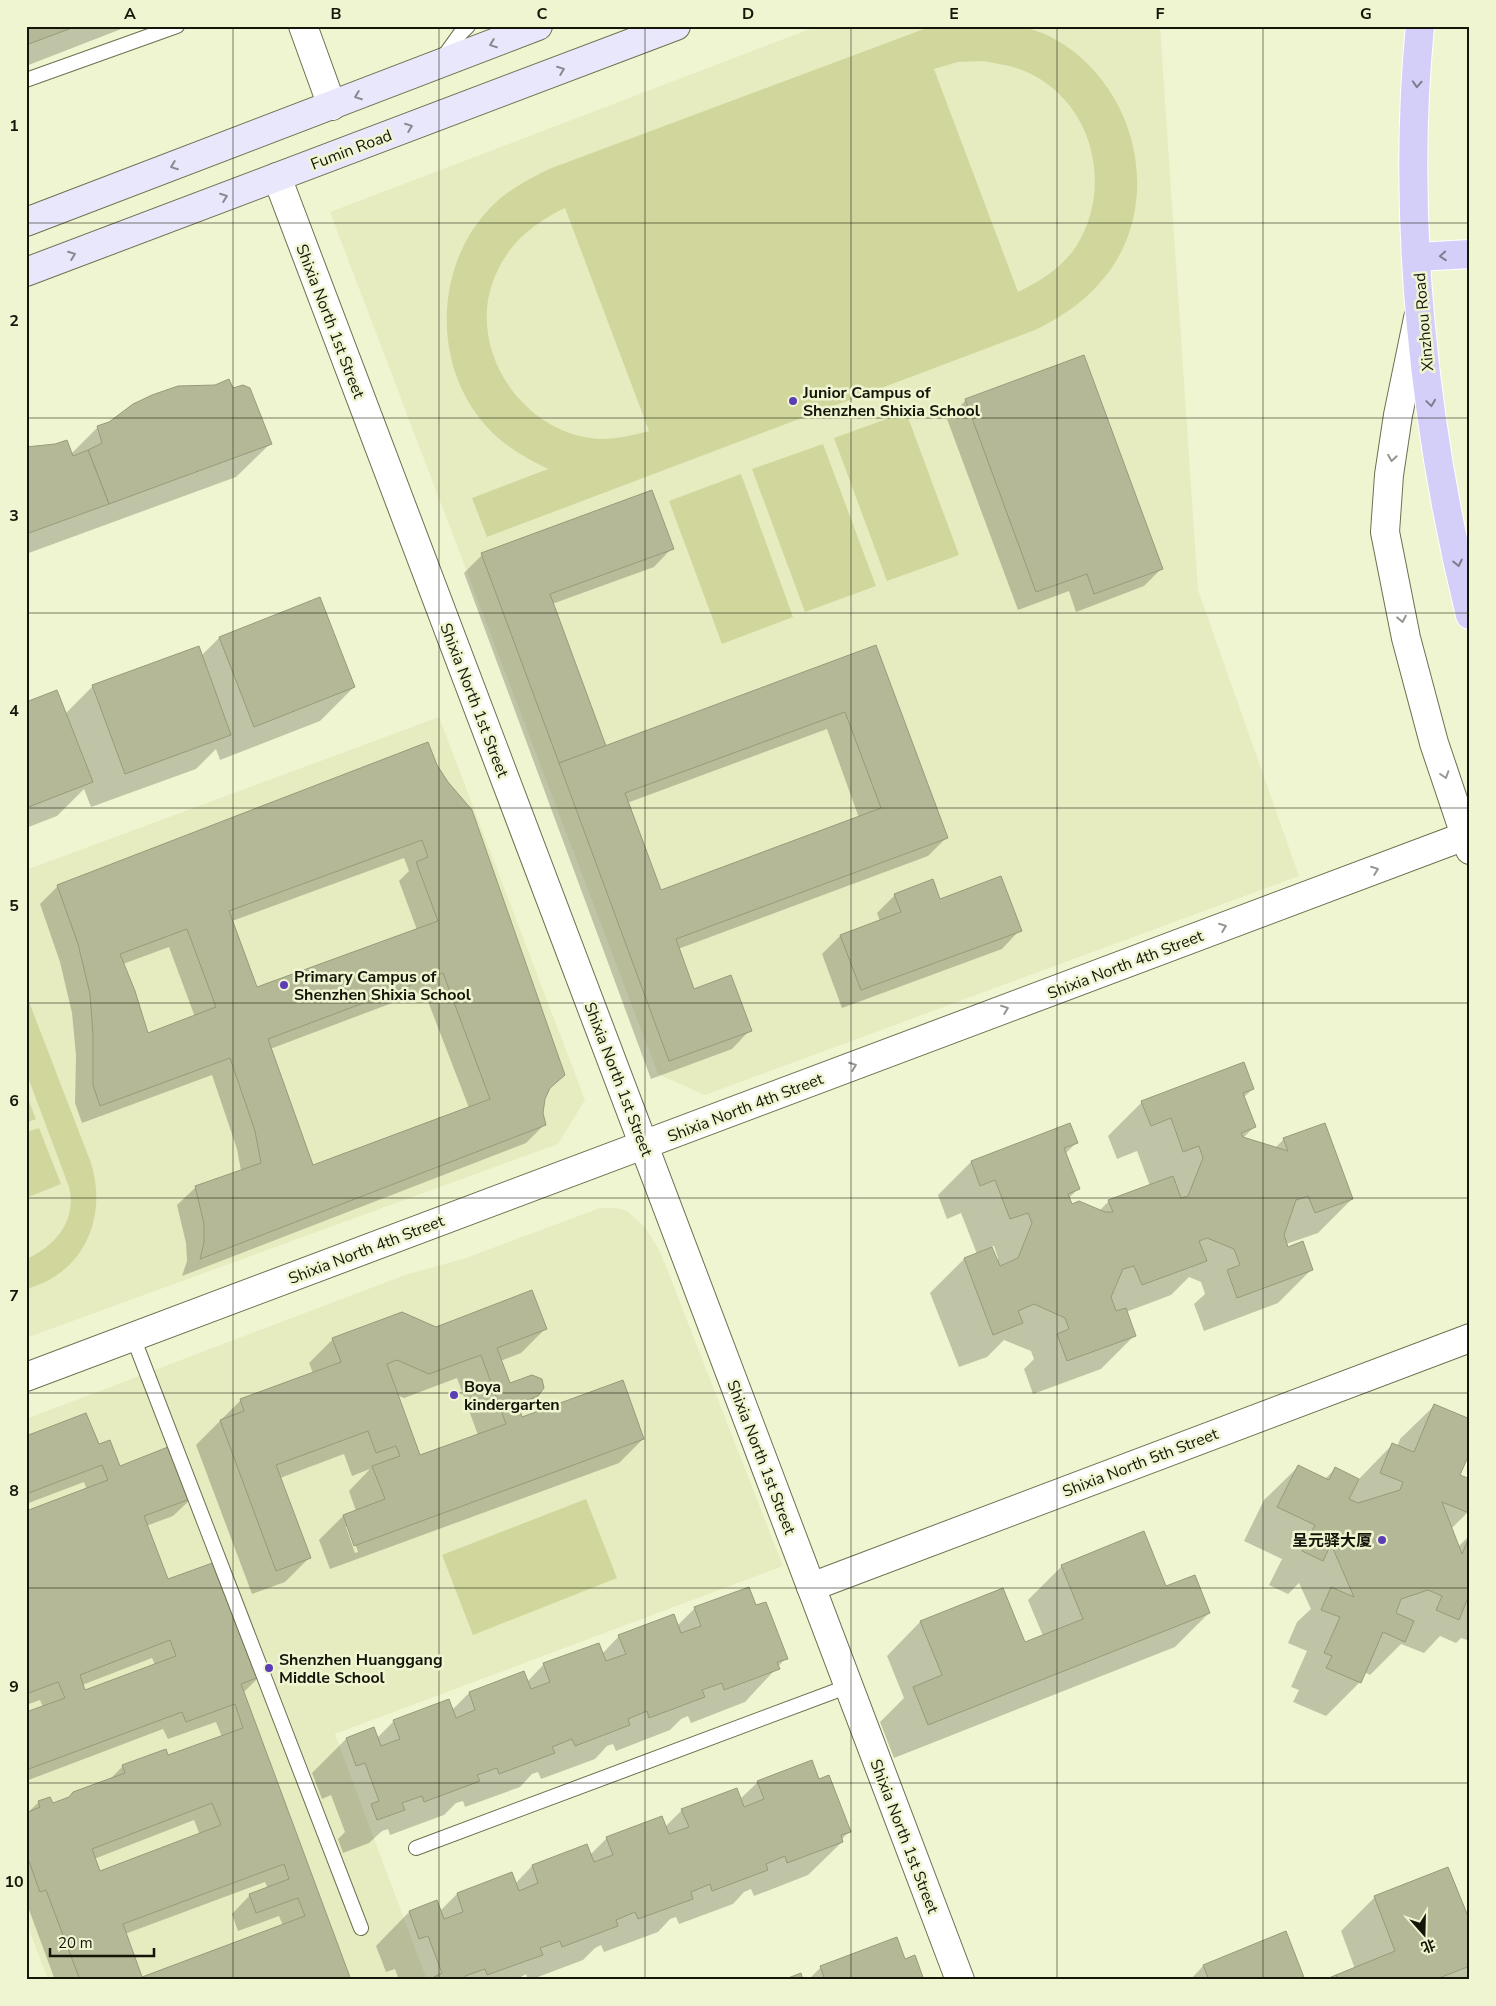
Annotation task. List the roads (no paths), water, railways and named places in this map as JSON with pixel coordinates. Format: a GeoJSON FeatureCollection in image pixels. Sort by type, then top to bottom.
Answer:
{"type":"FeatureCollection","features":[{"type":"Feature","properties":{"kind":"main road"},"geometry":{"type":"LineString","coordinates":[[26,222],[538,26]]}},
{"type":"Feature","properties":{"kind":"main road","name":"Fumin Road"},"geometry":{"type":"LineString","coordinates":[[26,272],[676,26]]}},
{"type":"Feature","properties":{"kind":"main road","name":"Xinzhou Road"},"geometry":{"type":"LineString","coordinates":[[1419,29],[1413,156],[1420,307],[1439,461],[1470,615]]}},
{"type":"Feature","properties":{"kind":"main road"},"geometry":{"type":"LineString","coordinates":[[1417,257],[1470,254]]}},
{"type":"Feature","properties":{"kind":"street"},"geometry":{"type":"LineString","coordinates":[[303,26],[332,106]]}},
{"type":"Feature","properties":{"kind":"street","name":"Shixia North 1st Street"},"geometry":{"type":"LineString","coordinates":[[277,177],[960,1980]]}},
{"type":"Feature","properties":{"kind":"street"},"geometry":{"type":"LineString","coordinates":[[1420,307],[1398,415],[1389,475],[1385,532],[1406,638],[1434,743],[1467,843]]}},
{"type":"Feature","properties":{"kind":"street","name":"Shixia North 4th Street"},"geometry":{"type":"LineString","coordinates":[[26,1377],[644,1145],[1467,843]]}},
{"type":"Feature","properties":{"kind":"street","name":"Shixia North 5th Street"},"geometry":{"type":"LineString","coordinates":[[811,1587],[1470,1338]]}},
{"type":"Feature","properties":{"kind":"lane"},"geometry":{"type":"LineString","coordinates":[[26,80],[177,26]]}},
{"type":"Feature","properties":{"kind":"lane"},"geometry":{"type":"LineString","coordinates":[[437,66],[468,26]]}},
{"type":"Feature","properties":{"kind":"lane"},"geometry":{"type":"LineString","coordinates":[[133,1337],[362,1928]]}},
{"type":"Feature","properties":{"kind":"lane"},"geometry":{"type":"LineString","coordinates":[[416,1848],[848,1686]]}},
{"type":"Feature","properties":{"kind":"place","name":"Junior Campus of Shenzhen Shixia School"},"geometry":{"type":"Point","coordinates":[793,401]}},
{"type":"Feature","properties":{"kind":"place","name":"Primary Campus of Shenzhen Shixia School"},"geometry":{"type":"Point","coordinates":[284,985]}},
{"type":"Feature","properties":{"kind":"place","name":"Boya kindergarten"},"geometry":{"type":"Point","coordinates":[454,1395]}},
{"type":"Feature","properties":{"kind":"place","name":"呈元驿大厦"},"geometry":{"type":"Point","coordinates":[1382,1540]}},
{"type":"Feature","properties":{"kind":"place","name":"Shenzhen Huanggang Middle School"},"geometry":{"type":"Point","coordinates":[269,1668]}}]}
